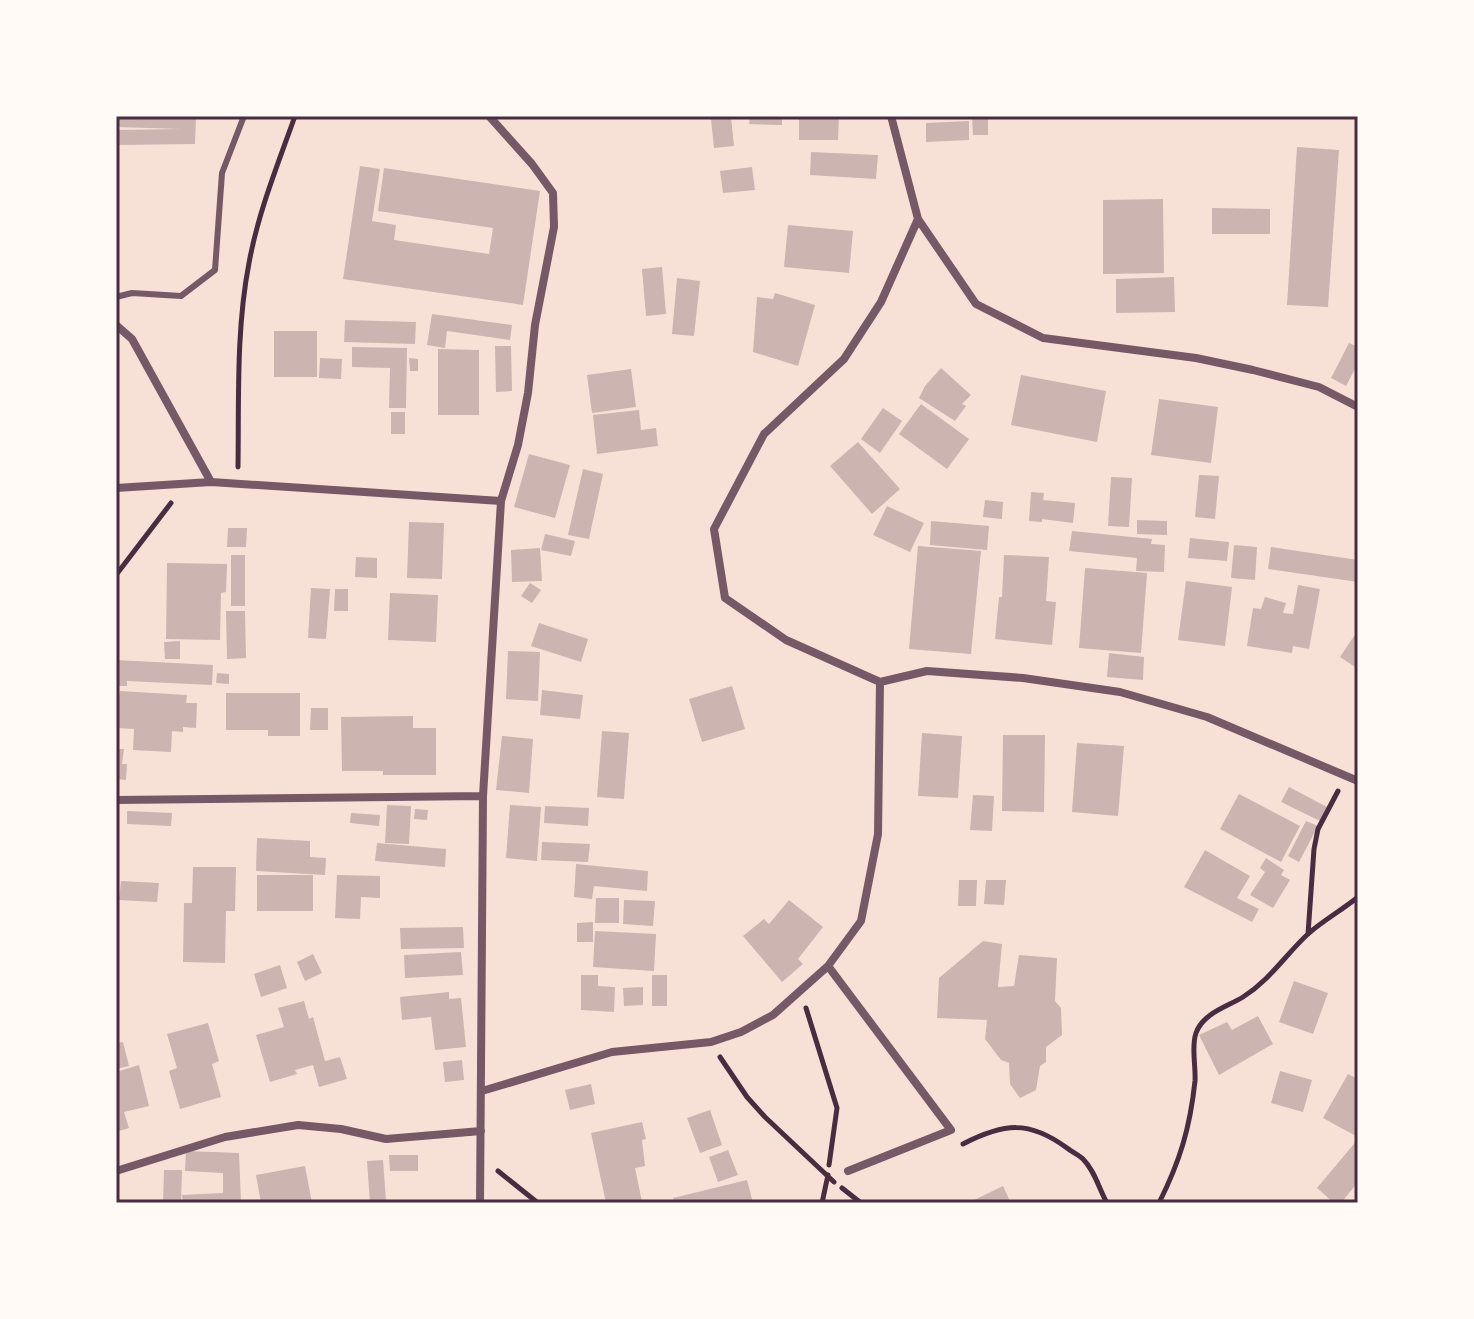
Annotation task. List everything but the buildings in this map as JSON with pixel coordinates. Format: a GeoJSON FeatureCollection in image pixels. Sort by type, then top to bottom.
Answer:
{"type":"FeatureCollection","features":[{"type":"Feature","properties":{"kind":"street"},"geometry":{"type":"LineString","coordinates":[[480,1203],[483,796],[501,501],[518,445],[528,393],[535,325],[554,227],[553,193],[489,116]]}},
{"type":"Feature","properties":{"kind":"street"},"geometry":{"type":"LineString","coordinates":[[891,116],[918,219],[976,304],[1043,338],[1196,358],[1253,370],[1319,387],[1358,407]]}},
{"type":"Feature","properties":{"kind":"street"},"geometry":{"type":"LineString","coordinates":[[918,219],[874,313],[844,359],[764,434],[714,529],[725,598],[786,640],[880,682],[927,671],[1023,678],[1120,692],[1207,717],[1358,781]]}},
{"type":"Feature","properties":{"kind":"street"},"geometry":{"type":"LineString","coordinates":[[116,325],[132,339],[211,482]]}},
{"type":"Feature","properties":{"kind":"street"},"geometry":{"type":"LineString","coordinates":[[116,488],[211,482],[501,501]]}},
{"type":"Feature","properties":{"kind":"street"},"geometry":{"type":"LineString","coordinates":[[482,1091],[612,1052],[711,1042],[741,1032],[773,1015],[828,966],[861,921],[878,834],[880,682]]}},
{"type":"Feature","properties":{"kind":"street"},"geometry":{"type":"LineString","coordinates":[[116,800],[483,796]]}},
{"type":"Feature","properties":{"kind":"street"},"geometry":{"type":"LineString","coordinates":[[828,966],[951,1130],[848,1171]]}},
{"type":"Feature","properties":{"kind":"street"},"geometry":{"type":"LineString","coordinates":[[116,1171],[225,1137],[298,1125],[341,1129],[386,1139],[481,1131]]}},
{"type":"Feature","properties":{"kind":"lane"},"geometry":{"type":"LineString","coordinates":[[116,297],[132,293],[181,296],[215,270],[222,173],[244,116]]}},
{"type":"Feature","properties":{"kind":"path"},"geometry":{"type":"LineString","coordinates":[[238,484],[242,312],[249,265],[255,235],[295,116]]}},
{"type":"Feature","properties":{"kind":"path"},"geometry":{"type":"LineString","coordinates":[[116,575],[187,483]]}},
{"type":"Feature","properties":{"kind":"path"},"geometry":{"type":"LineString","coordinates":[[1308,934],[1311,873],[1318,829],[1346,776]]}},
{"type":"Feature","properties":{"kind":"path"},"geometry":{"type":"LineString","coordinates":[[1159,1203],[1178,1166],[1187,1134],[1196,1074],[1194,1036],[1199,1025],[1273,973],[1308,934],[1358,897]]}},
{"type":"Feature","properties":{"kind":"path"},"geometry":{"type":"LineString","coordinates":[[802,992],[837,1108],[822,1203]]}},
{"type":"Feature","properties":{"kind":"path"},"geometry":{"type":"LineString","coordinates":[[711,1042],[747,1097],[827,1177]]}},
{"type":"Feature","properties":{"kind":"path"},"geometry":{"type":"LineString","coordinates":[[961,1145],[1000,1129],[1018,1126],[1038,1131],[1054,1138],[1083,1159],[1107,1203]]}},
{"type":"Feature","properties":{"kind":"path"},"geometry":{"type":"LineString","coordinates":[[481,1159],[538,1203]]}}]}
